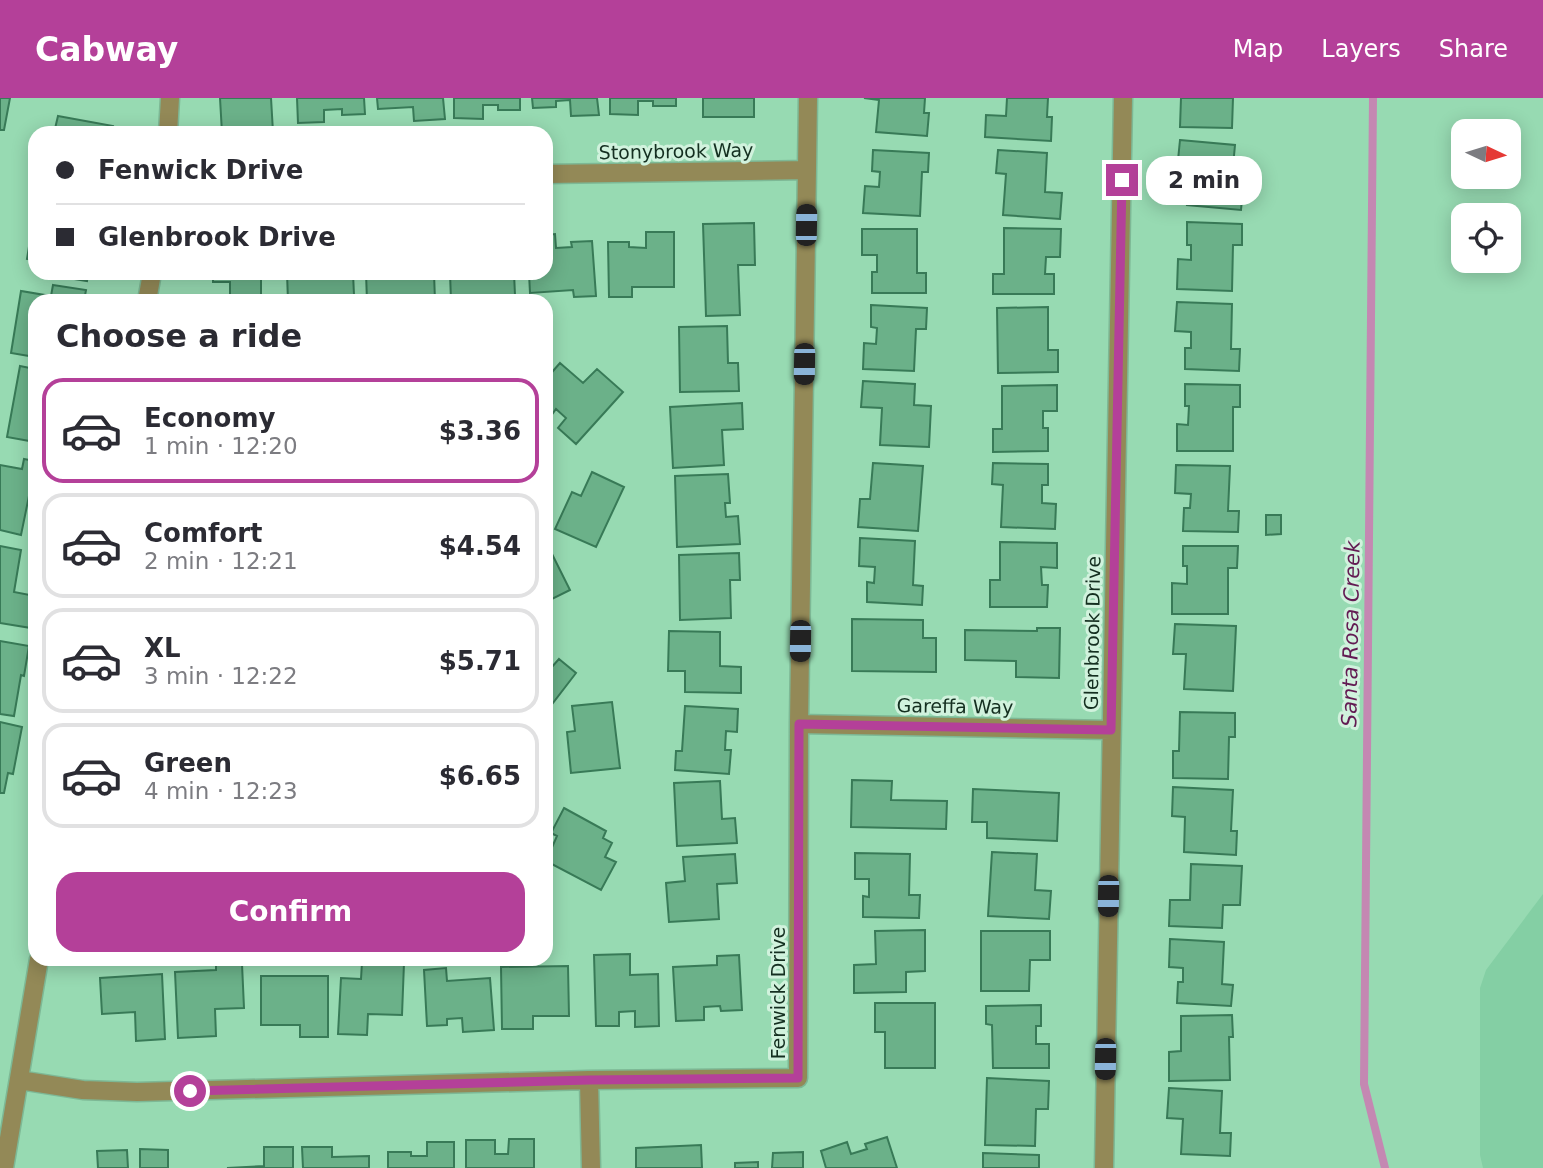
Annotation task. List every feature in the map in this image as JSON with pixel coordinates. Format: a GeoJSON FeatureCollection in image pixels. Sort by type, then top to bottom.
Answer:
{"type":"FeatureCollection","features":[{"type":"Feature","properties":{"kind":"street"},"geometry":{"type":"LineString","coordinates":[[168,126],[170,98]]}},
{"type":"Feature","properties":{"kind":"street","name":"Fenwick Drive"},"geometry":{"type":"LineString","coordinates":[[19,1080],[83,1090],[137,1092],[589,1080],[798,1078],[799,724],[808,98]]}},
{"type":"Feature","properties":{"kind":"street","name":"Glenbrook Drive"},"geometry":{"type":"LineString","coordinates":[[1104,1168],[1124,98]]}},
{"type":"Feature","properties":{"kind":"street","name":"Stonybrook Way"},"geometry":{"type":"LineString","coordinates":[[553,174],[807,170]]}},
{"type":"Feature","properties":{"kind":"street","name":"Gareffa Way"},"geometry":{"type":"LineString","coordinates":[[799,724],[1111,730]]}},
{"type":"Feature","properties":{"kind":"street"},"geometry":{"type":"LineString","coordinates":[[4,1168],[38,966]]}},
{"type":"Feature","properties":{"kind":"street"},"geometry":{"type":"LineString","coordinates":[[589,1080],[591,1168]]}},
{"type":"Feature","properties":{"kind":"shaded area"},"geometry":{"type":"Polygon","coordinates":[[[1543,894],[1543,1168],[1483,1168],[1480,1155],[1480,988],[1486,970],[1543,894]]]}},
{"type":"Feature","properties":{"kind":"building"},"geometry":{"type":"Polygon","coordinates":[[[0,98],[10,98],[4,130],[0,130],[0,98]]]}},
{"type":"Feature","properties":{"kind":"building"},"geometry":{"type":"Polygon","coordinates":[[[220,98],[271,98],[273,126],[222,126],[220,98]]]}},
{"type":"Feature","properties":{"kind":"building"},"geometry":{"type":"Polygon","coordinates":[[[297,98],[364,98],[365,114],[342,115],[342,109],[324,110],[324,122],[298,123],[297,98]]]}},
{"type":"Feature","properties":{"kind":"building"},"geometry":{"type":"Polygon","coordinates":[[[377,98],[443,98],[445,119],[414,121],[413,107],[378,109],[377,98]]]}},
{"type":"Feature","properties":{"kind":"building"},"geometry":{"type":"Polygon","coordinates":[[[454,98],[520,98],[520,110],[498,110],[498,105],[483,105],[483,119],[454,118],[454,98]]]}},
{"type":"Feature","properties":{"kind":"building"},"geometry":{"type":"Polygon","coordinates":[[[532,98],[597,98],[599,115],[571,116],[570,100],[556,101],[556,107],[533,108],[532,98]]]}},
{"type":"Feature","properties":{"kind":"building"},"geometry":{"type":"Polygon","coordinates":[[[610,98],[676,98],[676,106],[653,106],[653,101],[638,101],[638,115],[610,114],[610,98]]]}},
{"type":"Feature","properties":{"kind":"building"},"geometry":{"type":"Polygon","coordinates":[[[703,98],[754,98],[754,117],[703,117],[703,98]]]}},
{"type":"Feature","properties":{"kind":"building"},"geometry":{"type":"Polygon","coordinates":[[[864,98],[925,98],[924,113],[929,113],[927,136],[876,132],[879,100],[864,98]]]}},
{"type":"Feature","properties":{"kind":"building"},"geometry":{"type":"Polygon","coordinates":[[[1007,98],[1048,98],[1047,117],[1052,117],[1051,141],[985,137],[986,115],[1006,116],[1007,98]]]}},
{"type":"Feature","properties":{"kind":"building"},"geometry":{"type":"Polygon","coordinates":[[[1181,98],[1233,98],[1232,128],[1180,127],[1181,98]]]}},
{"type":"Feature","properties":{"kind":"building"},"geometry":{"type":"Polygon","coordinates":[[[58,116],[113,126],[56,126],[58,116]]]}},
{"type":"Feature","properties":{"kind":"building"},"geometry":{"type":"Polygon","coordinates":[[[1180,140],[1235,145],[1231,188],[1243,188],[1241,210],[1187,205],[1189,187],[1193,187],[1194,171],[1177,170],[1180,140]]]}},
{"type":"Feature","properties":{"kind":"building"},"geometry":{"type":"Polygon","coordinates":[[[873,150],[929,153],[928,172],[922,172],[920,216],[863,213],[865,186],[879,187],[880,172],[872,171],[873,150]]]}},
{"type":"Feature","properties":{"kind":"building"},"geometry":{"type":"Polygon","coordinates":[[[998,150],[1047,153],[1045,192],[1062,193],[1060,219],[1003,215],[1006,174],[996,173],[998,150]]]}},
{"type":"Feature","properties":{"kind":"building"},"geometry":{"type":"Polygon","coordinates":[[[1187,222],[1242,224],[1242,245],[1233,245],[1232,291],[1177,289],[1178,259],[1191,260],[1191,245],[1187,245],[1187,222]]]}},
{"type":"Feature","properties":{"kind":"building"},"geometry":{"type":"Polygon","coordinates":[[[754,223],[755,265],[738,265],[740,315],[706,316],[703,224],[754,223]]]}},
{"type":"Feature","properties":{"kind":"building"},"geometry":{"type":"Polygon","coordinates":[[[1004,228],[1061,229],[1060,257],[1046,257],[1045,274],[1054,274],[1054,294],[993,294],[993,274],[1004,274],[1004,228]]]}},
{"type":"Feature","properties":{"kind":"building"},"geometry":{"type":"Polygon","coordinates":[[[862,229],[917,229],[917,273],[926,273],[926,293],[872,293],[872,272],[877,272],[877,255],[862,255],[862,229]]]}},
{"type":"Feature","properties":{"kind":"building"},"geometry":{"type":"Polygon","coordinates":[[[646,232],[674,232],[674,287],[632,287],[632,297],[609,297],[608,242],[629,242],[629,247],[646,248],[646,232]]]}},
{"type":"Feature","properties":{"kind":"building"},"geometry":{"type":"Polygon","coordinates":[[[553,234],[556,248],[572,247],[571,242],[592,241],[596,296],[574,297],[573,290],[530,293],[529,280],[553,280],[553,234]]]}},
{"type":"Feature","properties":{"kind":"building"},"geometry":{"type":"Polygon","coordinates":[[[261,280],[261,294],[230,294],[230,282],[213,282],[261,280]]]}},
{"type":"Feature","properties":{"kind":"building"},"geometry":{"type":"Polygon","coordinates":[[[287,280],[353,280],[354,294],[288,294],[287,280]]]}},
{"type":"Feature","properties":{"kind":"building"},"geometry":{"type":"Polygon","coordinates":[[[366,280],[434,280],[435,294],[367,294],[366,280]]]}},
{"type":"Feature","properties":{"kind":"building"},"geometry":{"type":"Polygon","coordinates":[[[450,280],[514,280],[515,294],[451,294],[450,280]]]}},
{"type":"Feature","properties":{"kind":"building"},"geometry":{"type":"Polygon","coordinates":[[[53,285],[86,290],[85,294],[51,294],[53,285]]]}},
{"type":"Feature","properties":{"kind":"building"},"geometry":{"type":"Polygon","coordinates":[[[21,291],[39,294],[28,294],[28,356],[11,353],[21,291]]]}},
{"type":"Feature","properties":{"kind":"building"},"geometry":{"type":"Polygon","coordinates":[[[1177,302],[1232,304],[1231,349],[1240,349],[1239,371],[1185,369],[1185,348],[1191,348],[1191,332],[1175,331],[1177,302]]]}},
{"type":"Feature","properties":{"kind":"building"},"geometry":{"type":"Polygon","coordinates":[[[871,305],[927,308],[926,329],[916,329],[914,371],[863,369],[864,343],[876,344],[877,328],[871,327],[871,305]]]}},
{"type":"Feature","properties":{"kind":"building"},"geometry":{"type":"Polygon","coordinates":[[[1048,307],[1048,350],[1058,350],[1058,372],[998,373],[997,308],[1048,307]]]}},
{"type":"Feature","properties":{"kind":"building"},"geometry":{"type":"Polygon","coordinates":[[[727,326],[728,363],[738,363],[739,391],[680,392],[679,327],[727,326]]]}},
{"type":"Feature","properties":{"kind":"building"},"geometry":{"type":"Polygon","coordinates":[[[560,363],[583,383],[597,369],[623,392],[576,444],[558,428],[566,418],[556,409],[553,413],[553,371],[560,363]]]}},
{"type":"Feature","properties":{"kind":"building"},"geometry":{"type":"Polygon","coordinates":[[[20,366],[28,368],[28,441],[7,437],[20,366]]]}},
{"type":"Feature","properties":{"kind":"building"},"geometry":{"type":"Polygon","coordinates":[[[863,381],[915,384],[914,405],[931,406],[929,447],[880,445],[882,408],[861,407],[863,381]]]}},
{"type":"Feature","properties":{"kind":"building"},"geometry":{"type":"Polygon","coordinates":[[[1185,384],[1240,385],[1240,407],[1233,407],[1233,451],[1177,451],[1177,424],[1188,425],[1189,406],[1185,406],[1185,384]]]}},
{"type":"Feature","properties":{"kind":"building"},"geometry":{"type":"Polygon","coordinates":[[[1057,385],[1057,411],[1043,411],[1043,428],[1048,428],[1048,451],[993,452],[993,429],[1002,429],[1002,386],[1057,385]]]}},
{"type":"Feature","properties":{"kind":"building"},"geometry":{"type":"Polygon","coordinates":[[[742,403],[743,429],[722,430],[724,465],[673,468],[670,407],[742,403]]]}},
{"type":"Feature","properties":{"kind":"building"},"geometry":{"type":"Polygon","coordinates":[[[24,459],[28,460],[28,501],[21,535],[0,530],[0,465],[22,469],[24,459]]]}},
{"type":"Feature","properties":{"kind":"building"},"geometry":{"type":"Polygon","coordinates":[[[873,463],[923,466],[918,531],[858,527],[860,499],[870,499],[873,463]]]}},
{"type":"Feature","properties":{"kind":"building"},"geometry":{"type":"Polygon","coordinates":[[[993,463],[1048,464],[1048,485],[1042,485],[1042,503],[1056,504],[1055,529],[1001,527],[1003,485],[992,484],[993,463]]]}},
{"type":"Feature","properties":{"kind":"building"},"geometry":{"type":"Polygon","coordinates":[[[1176,465],[1230,466],[1228,511],[1239,511],[1238,532],[1183,531],[1184,508],[1190,508],[1191,494],[1175,493],[1176,465]]]}},
{"type":"Feature","properties":{"kind":"building"},"geometry":{"type":"Polygon","coordinates":[[[592,472],[624,487],[596,547],[555,529],[572,492],[581,496],[592,472]]]}},
{"type":"Feature","properties":{"kind":"building"},"geometry":{"type":"Polygon","coordinates":[[[728,474],[730,503],[725,503],[726,517],[738,516],[740,544],[677,547],[675,476],[728,474]]]}},
{"type":"Feature","properties":{"kind":"building"},"geometry":{"type":"Polygon","coordinates":[[[1266,515],[1281,515],[1281,534],[1266,535],[1266,515]]]}},
{"type":"Feature","properties":{"kind":"building"},"geometry":{"type":"Polygon","coordinates":[[[860,538],[915,541],[913,585],[923,586],[922,605],[867,602],[867,582],[874,583],[875,567],[859,566],[860,538]]]}},
{"type":"Feature","properties":{"kind":"building"},"geometry":{"type":"Polygon","coordinates":[[[1000,542],[1057,543],[1057,568],[1041,567],[1042,585],[1048,585],[1047,607],[990,607],[990,580],[1000,580],[1000,542]]]}},
{"type":"Feature","properties":{"kind":"building"},"geometry":{"type":"Polygon","coordinates":[[[0,546],[21,550],[14,592],[28,595],[28,628],[0,623],[0,546]]]}},
{"type":"Feature","properties":{"kind":"building"},"geometry":{"type":"Polygon","coordinates":[[[1183,546],[1238,546],[1237,568],[1228,568],[1228,614],[1172,614],[1172,583],[1187,584],[1183,546]]]}},
{"type":"Feature","properties":{"kind":"building"},"geometry":{"type":"Polygon","coordinates":[[[739,553],[740,580],[730,580],[731,618],[680,620],[679,555],[739,553]]]}},
{"type":"Feature","properties":{"kind":"building"},"geometry":{"type":"Polygon","coordinates":[[[553,556],[570,590],[553,598],[553,556]]]}},
{"type":"Feature","properties":{"kind":"building"},"geometry":{"type":"Polygon","coordinates":[[[852,619],[923,620],[923,638],[936,638],[936,672],[852,671],[852,619]]]}},
{"type":"Feature","properties":{"kind":"building"},"geometry":{"type":"Polygon","coordinates":[[[1175,624],[1236,626],[1233,691],[1184,689],[1186,654],[1173,654],[1175,624]]]}},
{"type":"Feature","properties":{"kind":"building"},"geometry":{"type":"Polygon","coordinates":[[[1037,628],[1060,628],[1059,678],[1016,677],[1016,661],[965,660],[965,630],[1037,631],[1037,628]]]}},
{"type":"Feature","properties":{"kind":"building"},"geometry":{"type":"Polygon","coordinates":[[[669,631],[720,632],[720,666],[741,667],[741,693],[685,692],[685,671],[668,671],[669,631]]]}},
{"type":"Feature","properties":{"kind":"building"},"geometry":{"type":"Polygon","coordinates":[[[0,641],[28,646],[14,716],[0,714],[0,641]]]}},
{"type":"Feature","properties":{"kind":"building"},"geometry":{"type":"Polygon","coordinates":[[[559,659],[576,673],[553,703],[553,666],[559,659]]]}},
{"type":"Feature","properties":{"kind":"building"},"geometry":{"type":"Polygon","coordinates":[[[612,702],[620,768],[571,773],[567,732],[575,731],[572,706],[612,702]]]}},
{"type":"Feature","properties":{"kind":"building"},"geometry":{"type":"Polygon","coordinates":[[[685,706],[738,709],[737,732],[726,731],[725,750],[731,750],[729,774],[675,770],[676,751],[682,751],[685,706]]]}},
{"type":"Feature","properties":{"kind":"building"},"geometry":{"type":"Polygon","coordinates":[[[1180,712],[1235,713],[1235,737],[1229,737],[1228,779],[1173,778],[1173,751],[1179,751],[1180,712]]]}},
{"type":"Feature","properties":{"kind":"building"},"geometry":{"type":"Polygon","coordinates":[[[0,722],[22,727],[13,774],[8,773],[4,793],[0,793],[0,722]]]}},
{"type":"Feature","properties":{"kind":"building"},"geometry":{"type":"Polygon","coordinates":[[[852,780],[892,781],[891,800],[947,801],[946,829],[851,827],[852,780]]]}},
{"type":"Feature","properties":{"kind":"building"},"geometry":{"type":"Polygon","coordinates":[[[720,781],[722,819],[735,818],[737,843],[677,846],[674,783],[720,781]]]}},
{"type":"Feature","properties":{"kind":"building"},"geometry":{"type":"Polygon","coordinates":[[[1173,787],[1233,790],[1231,831],[1237,831],[1236,855],[1184,852],[1185,817],[1172,816],[1173,787]]]}},
{"type":"Feature","properties":{"kind":"building"},"geometry":{"type":"Polygon","coordinates":[[[973,789],[1059,793],[1057,841],[987,838],[987,822],[972,822],[973,789]]]}},
{"type":"Feature","properties":{"kind":"building"},"geometry":{"type":"Polygon","coordinates":[[[564,808],[606,831],[603,838],[612,843],[605,857],[616,862],[601,890],[553,865],[553,845],[557,836],[553,834],[564,808]]]}},
{"type":"Feature","properties":{"kind":"building"},"geometry":{"type":"Polygon","coordinates":[[[992,852],[1037,854],[1035,890],[1051,891],[1049,919],[988,916],[992,852]]]}},
{"type":"Feature","properties":{"kind":"building"},"geometry":{"type":"Polygon","coordinates":[[[855,853],[910,854],[909,895],[920,895],[919,918],[863,917],[863,896],[869,897],[869,879],[855,879],[855,853]]]}},
{"type":"Feature","properties":{"kind":"building"},"geometry":{"type":"Polygon","coordinates":[[[735,854],[737,883],[717,884],[719,919],[669,922],[666,883],[685,881],[683,857],[735,854]]]}},
{"type":"Feature","properties":{"kind":"building"},"geometry":{"type":"Polygon","coordinates":[[[1191,864],[1242,866],[1240,905],[1223,905],[1222,928],[1169,926],[1170,900],[1190,900],[1191,864]]]}},
{"type":"Feature","properties":{"kind":"building"},"geometry":{"type":"Polygon","coordinates":[[[925,930],[925,971],[906,972],[906,992],[854,993],[854,965],[876,964],[875,931],[925,930]]]}},
{"type":"Feature","properties":{"kind":"building"},"geometry":{"type":"Polygon","coordinates":[[[981,931],[1050,931],[1050,960],[1030,960],[1029,991],[981,991],[981,931]]]}},
{"type":"Feature","properties":{"kind":"building"},"geometry":{"type":"Polygon","coordinates":[[[1170,939],[1224,942],[1222,984],[1233,985],[1231,1006],[1177,1003],[1178,982],[1183,982],[1183,968],[1169,967],[1170,939]]]}},
{"type":"Feature","properties":{"kind":"building"},"geometry":{"type":"Polygon","coordinates":[[[630,954],[630,975],[658,974],[659,1026],[635,1027],[635,1011],[619,1012],[619,1026],[596,1026],[594,955],[630,954]]]}},
{"type":"Feature","properties":{"kind":"building"},"geometry":{"type":"Polygon","coordinates":[[[739,955],[742,1010],[721,1011],[720,1006],[704,1007],[704,1020],[676,1021],[673,967],[717,965],[717,956],[739,955]]]}},
{"type":"Feature","properties":{"kind":"building"},"geometry":{"type":"Polygon","coordinates":[[[216,966],[242,966],[244,1008],[215,1009],[216,1036],[178,1038],[175,972],[216,970],[216,966]]]}},
{"type":"Feature","properties":{"kind":"building"},"geometry":{"type":"Polygon","coordinates":[[[362,966],[404,966],[402,1015],[368,1014],[367,1035],[338,1034],[341,978],[361,979],[362,966]]]}},
{"type":"Feature","properties":{"kind":"building"},"geometry":{"type":"Polygon","coordinates":[[[568,966],[569,1016],[533,1016],[533,1029],[502,1029],[501,967],[568,966]]]}},
{"type":"Feature","properties":{"kind":"building"},"geometry":{"type":"Polygon","coordinates":[[[446,968],[447,981],[490,978],[494,1030],[463,1032],[462,1018],[447,1019],[447,1025],[427,1026],[424,970],[446,968]]]}},
{"type":"Feature","properties":{"kind":"building"},"geometry":{"type":"Polygon","coordinates":[[[162,974],[165,1039],[136,1041],[135,1012],[102,1014],[100,978],[162,974]]]}},
{"type":"Feature","properties":{"kind":"building"},"geometry":{"type":"Polygon","coordinates":[[[261,976],[328,976],[328,1037],[300,1037],[300,1025],[261,1025],[261,976]]]}},
{"type":"Feature","properties":{"kind":"building"},"geometry":{"type":"Polygon","coordinates":[[[875,1003],[935,1003],[935,1068],[885,1068],[885,1032],[875,1032],[875,1003]]]}},
{"type":"Feature","properties":{"kind":"building"},"geometry":{"type":"Polygon","coordinates":[[[1041,1005],[1041,1026],[1036,1026],[1036,1044],[1049,1044],[1049,1068],[993,1068],[992,1025],[986,1024],[986,1006],[1041,1005]]]}},
{"type":"Feature","properties":{"kind":"building"},"geometry":{"type":"Polygon","coordinates":[[[1232,1015],[1233,1037],[1229,1037],[1230,1080],[1169,1081],[1169,1052],[1181,1051],[1181,1016],[1232,1015]]]}},
{"type":"Feature","properties":{"kind":"building"},"geometry":{"type":"Polygon","coordinates":[[[987,1078],[1049,1081],[1048,1109],[1036,1109],[1035,1146],[985,1145],[987,1078]]]}},
{"type":"Feature","properties":{"kind":"building"},"geometry":{"type":"Polygon","coordinates":[[[1169,1088],[1222,1091],[1220,1133],[1231,1133],[1230,1156],[1181,1154],[1183,1119],[1167,1118],[1169,1088]]]}},
{"type":"Feature","properties":{"kind":"building"},"geometry":{"type":"Polygon","coordinates":[[[887,1137],[897,1168],[826,1168],[821,1151],[847,1142],[851,1154],[867,1149],[865,1144],[887,1137]]]}},
{"type":"Feature","properties":{"kind":"building"},"geometry":{"type":"Polygon","coordinates":[[[509,1139],[534,1139],[534,1168],[466,1168],[466,1140],[495,1140],[495,1154],[508,1154],[509,1139]]]}},
{"type":"Feature","properties":{"kind":"building"},"geometry":{"type":"Polygon","coordinates":[[[427,1142],[454,1142],[454,1168],[388,1168],[388,1152],[411,1152],[411,1156],[427,1156],[427,1142]]]}},
{"type":"Feature","properties":{"kind":"building"},"geometry":{"type":"Polygon","coordinates":[[[701,1145],[702,1168],[636,1168],[636,1148],[701,1145]]]}},
{"type":"Feature","properties":{"kind":"building"},"geometry":{"type":"Polygon","coordinates":[[[264,1147],[293,1147],[293,1168],[227,1168],[264,1166],[264,1147]]]}},
{"type":"Feature","properties":{"kind":"building"},"geometry":{"type":"Polygon","coordinates":[[[302,1147],[332,1147],[332,1157],[369,1156],[369,1168],[303,1168],[302,1147]]]}},
{"type":"Feature","properties":{"kind":"building"},"geometry":{"type":"Polygon","coordinates":[[[140,1149],[168,1150],[168,1168],[140,1168],[140,1149]]]}},
{"type":"Feature","properties":{"kind":"building"},"geometry":{"type":"Polygon","coordinates":[[[127,1150],[128,1168],[98,1168],[97,1151],[127,1150]]]}},
{"type":"Feature","properties":{"kind":"building"},"geometry":{"type":"Polygon","coordinates":[[[803,1152],[803,1168],[772,1168],[773,1153],[803,1152]]]}},
{"type":"Feature","properties":{"kind":"building"},"geometry":{"type":"Polygon","coordinates":[[[983,1153],[1039,1155],[1039,1168],[983,1168],[983,1153]]]}},
{"type":"Feature","properties":{"kind":"building"},"geometry":{"type":"Polygon","coordinates":[[[758,1162],[758,1168],[735,1168],[735,1163],[758,1162]]]}},
{"type":"Feature","properties":{"kind":"waterway","name":"Santa Rosa Creek"},"geometry":{"type":"LineString","coordinates":[[1373,98],[1364,1084],[1385,1168]]}},
{"type":"Feature","properties":{"kind":"route"},"geometry":{"type":"LineString","coordinates":[[190,1091],[589,1080],[798,1078],[799,724],[1111,730],[1122,180]]}}]}
